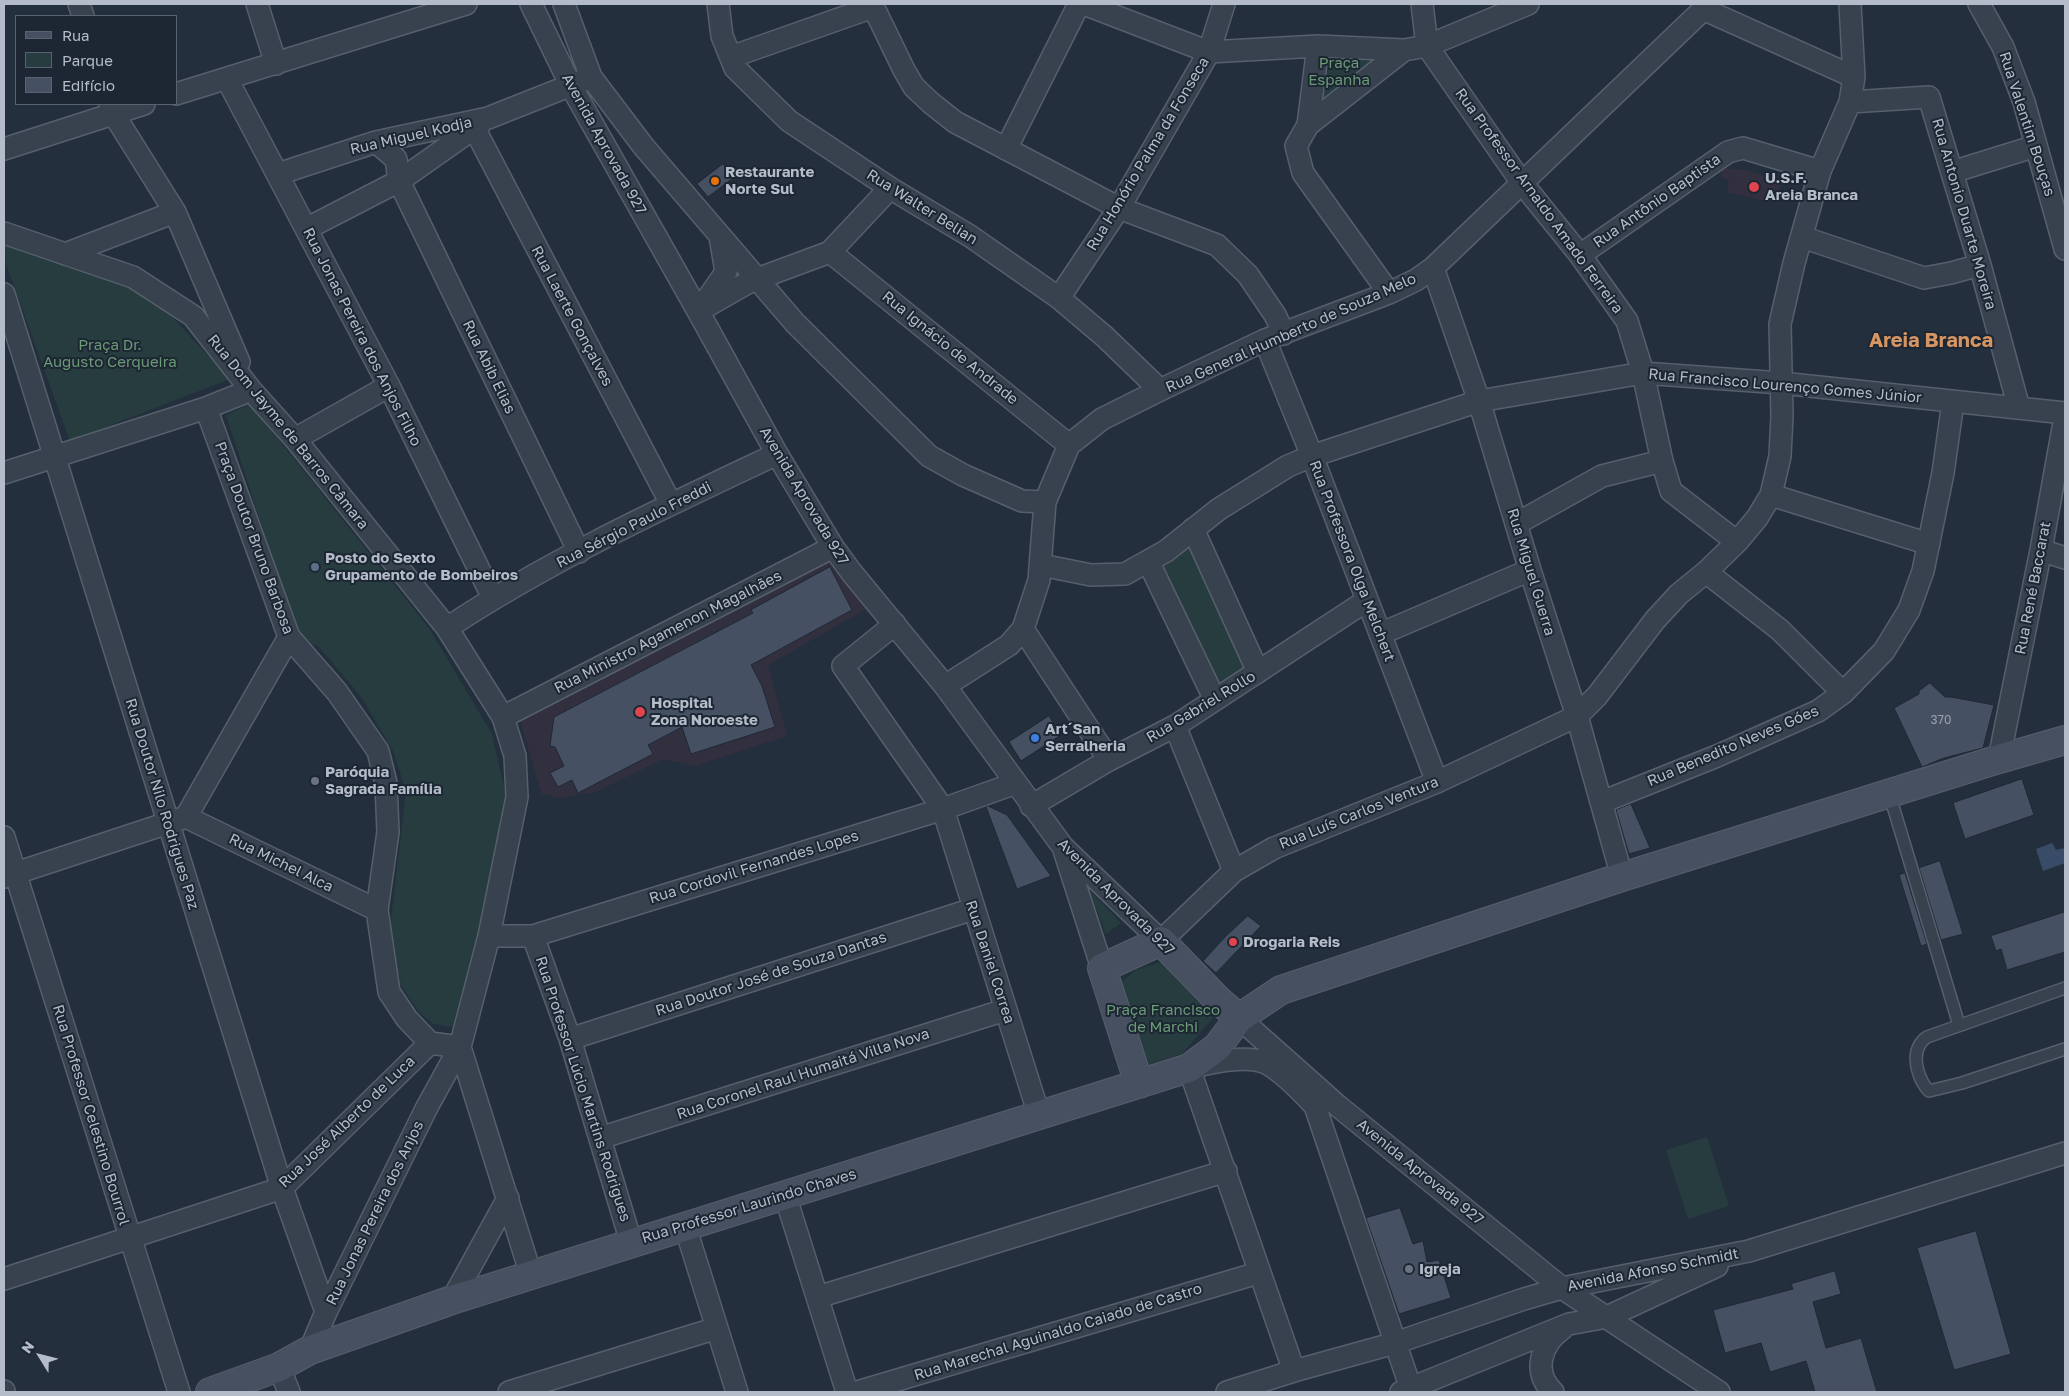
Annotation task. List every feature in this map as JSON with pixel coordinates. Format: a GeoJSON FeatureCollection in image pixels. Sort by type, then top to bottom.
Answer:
{"type":"FeatureCollection","features":[{"type":"Feature","properties":{"kind":"street"},"geometry":{"type":"LineString","coordinates":[[257,4],[276,64]]}},
{"type":"Feature","properties":{"kind":"street"},"geometry":{"type":"LineString","coordinates":[[178,93],[466,4]]}},
{"type":"Feature","properties":{"kind":"street","name":"Avenida Aprovada 927"},"geometry":{"type":"LineString","coordinates":[[531,4],[571,86],[699,310],[777,454],[833,547],[852,573],[945,686],[1031,806],[1063,847],[1161,941],[1217,999],[1338,1106],[1562,1288],[1719,1392]]}},
{"type":"Feature","properties":{"kind":"street"},"geometry":{"type":"LineString","coordinates":[[564,4],[591,77],[644,147],[795,323],[929,456],[963,475],[1022,501],[1045,502]]}},
{"type":"Feature","properties":{"kind":"street","name":"Rua Walter Belian"},"geometry":{"type":"LineString","coordinates":[[718,4],[722,36],[736,68],[789,121],[890,188],[970,236],[1059,298],[1104,336],[1160,390]]}},
{"type":"Feature","properties":{"kind":"street"},"geometry":{"type":"LineString","coordinates":[[1006,149],[1079,4]]}},
{"type":"Feature","properties":{"kind":"street"},"geometry":{"type":"LineString","coordinates":[[1084,4],[1209,52],[1318,46],[1404,50],[1427,46],[1528,4]]}},
{"type":"Feature","properties":{"kind":"street","name":"Rua Honório Palma da Fonseca"},"geometry":{"type":"LineString","coordinates":[[1059,298],[1119,208],[1209,52],[1224,4]]}},
{"type":"Feature","properties":{"kind":"street","name":"Rua Professor Arnaldo Amado Ferreira"},"geometry":{"type":"LineString","coordinates":[[1422,4],[1427,46],[1522,182],[1580,255],[1626,321],[1643,373],[1662,461],[1671,491],[1737,542]]}},
{"type":"Feature","properties":{"kind":"street","name":"Rua Luís Carlos Ventura"},"geometry":{"type":"LineString","coordinates":[[1161,941],[1234,871],[1274,848],[1437,782],[1577,716],[1597,696],[1655,620],[1679,594],[1706,572],[1737,542],[1757,518],[1771,495],[1780,456],[1780,324],[1794,263],[1820,171],[1850,102],[1854,77],[1850,4]]}},
{"type":"Feature","properties":{"kind":"street","name":"Rua Valentim Bouças"},"geometry":{"type":"LineString","coordinates":[[1980,4],[2003,47],[2024,102],[2065,249]]}},
{"type":"Feature","properties":{"kind":"street"},"geometry":{"type":"LineString","coordinates":[[731,57],[872,5]]}},
{"type":"Feature","properties":{"kind":"street","name":"Rua Professora Olga Melchert"},"geometry":{"type":"LineString","coordinates":[[872,5],[914,87],[930,103],[955,122],[1119,208],[1217,245],[1248,275],[1275,315],[1275,337],[1312,456],[1366,602],[1437,782]]}},
{"type":"Feature","properties":{"kind":"street"},"geometry":{"type":"LineString","coordinates":[[1706,6],[1854,77]]}},
{"type":"Feature","properties":{"kind":"street","name":"Rua General Humberto de Souza Melo"},"geometry":{"type":"LineString","coordinates":[[1069,444],[1102,419],[1160,390],[1275,337],[1389,293],[1416,280],[1432,268],[1706,6]]}},
{"type":"Feature","properties":{"kind":"street"},"geometry":{"type":"LineString","coordinates":[[1308,125],[1318,46]]}},
{"type":"Feature","properties":{"kind":"street"},"geometry":{"type":"LineString","coordinates":[[1389,293],[1303,173],[1296,146],[1308,125],[1404,50]]}},
{"type":"Feature","properties":{"kind":"street","name":"Rua Miguel Kodja"},"geometry":{"type":"LineString","coordinates":[[278,174],[376,142],[478,123],[591,77]]}},
{"type":"Feature","properties":{"kind":"street","name":"Rua Jonas Pereira dos Anjos Filho"},"geometry":{"type":"LineString","coordinates":[[227,79],[389,386],[493,598]]}},
{"type":"Feature","properties":{"kind":"street","name":"Rua Antonio Duarte Moreira"},"geometry":{"type":"LineString","coordinates":[[1850,102],[1929,97],[1980,265],[2018,408]]}},
{"type":"Feature","properties":{"kind":"street"},"geometry":{"type":"LineString","coordinates":[[4,149],[112,108],[136,105]]}},
{"type":"Feature","properties":{"kind":"street"},"geometry":{"type":"LineString","coordinates":[[4,473],[206,408],[251,390],[175,212],[112,108]]}},
{"type":"Feature","properties":{"kind":"street","name":"Rua Miguel Kodja"},"geometry":{"type":"LineString","coordinates":[[306,229],[399,182],[478,123]]}},
{"type":"Feature","properties":{"kind":"street","name":"Rua Laerte Gonçalves"},"geometry":{"type":"LineString","coordinates":[[478,123],[670,504]]}},
{"type":"Feature","properties":{"kind":"street","name":"Rua Abib Elias"},"geometry":{"type":"LineString","coordinates":[[376,142],[396,159],[399,182],[579,552]]}},
{"type":"Feature","properties":{"kind":"street"},"geometry":{"type":"LineString","coordinates":[[1952,172],[2036,146]]}},
{"type":"Feature","properties":{"kind":"street","name":"Rua Antônio Baptista"},"geometry":{"type":"LineString","coordinates":[[1580,255],[1728,152],[1743,148],[1820,171]]}},
{"type":"Feature","properties":{"kind":"street"},"geometry":{"type":"LineString","coordinates":[[699,310],[749,282],[830,252],[890,188]]}},
{"type":"Feature","properties":{"kind":"street"},"geometry":{"type":"LineString","coordinates":[[65,254],[175,212]]}},
{"type":"Feature","properties":{"kind":"street","name":"Rua Dom Jayme de Barros Câmara"},"geometry":{"type":"LineString","coordinates":[[4,233],[133,277],[193,316],[251,390],[295,439],[447,628],[503,717],[515,756],[516,797],[490,936]]}},
{"type":"Feature","properties":{"kind":"street"},"geometry":{"type":"LineString","coordinates":[[699,310],[726,272],[720,234]]}},
{"type":"Feature","properties":{"kind":"street"},"geometry":{"type":"LineString","coordinates":[[1802,237],[1924,278],[1980,265]]}},
{"type":"Feature","properties":{"kind":"street","name":"Rua Ignácio de Andrade"},"geometry":{"type":"LineString","coordinates":[[830,252],[1069,444]]}},
{"type":"Feature","properties":{"kind":"street","name":"Rua Miguel Guerra"},"geometry":{"type":"LineString","coordinates":[[1432,268],[1480,401],[1530,570],[1577,716],[1622,877]]}},
{"type":"Feature","properties":{"kind":"street","name":"Rua Doutor Nilo Rodrigues Paz"},"geometry":{"type":"LineString","coordinates":[[4,294],[176,820],[282,1188],[326,1312]]}},
{"type":"Feature","properties":{"kind":"street","name":"Rua Francisco Lourenço Gomes Júnior"},"geometry":{"type":"LineString","coordinates":[[1040,565],[1090,575],[1125,574],[1166,551],[1219,509],[1288,466],[1312,456],[1480,401],[1643,373],[1781,383],[2065,413]]}},
{"type":"Feature","properties":{"kind":"street"},"geometry":{"type":"LineString","coordinates":[[295,439],[389,386]]}},
{"type":"Feature","properties":{"kind":"street","name":"Rua Benedito Neves Góes"},"geometry":{"type":"LineString","coordinates":[[1602,802],[1717,756],[1818,711],[1843,693],[1884,651],[1909,610],[1923,571],[1943,473],[1953,402]]}},
{"type":"Feature","properties":{"kind":"street","name":"Praça Doutor Bruno Barbosa"},"geometry":{"type":"LineString","coordinates":[[206,408],[289,637],[337,692],[378,751],[386,783],[388,832],[378,910],[389,992],[407,1019],[430,1043]]}},
{"type":"Feature","properties":{"kind":"street","name":"Rua René Baccarat"},"geometry":{"type":"LineString","coordinates":[[1999,758],[2041,550],[2065,417]]}},
{"type":"Feature","properties":{"kind":"street"},"geometry":{"type":"LineString","coordinates":[[945,686],[1009,645],[1023,629],[1039,580],[1045,502],[1069,444]]}},
{"type":"Feature","properties":{"kind":"street","name":"Rua Sérgio Paulo Freddi"},"geometry":{"type":"LineString","coordinates":[[447,628],[493,598],[670,504],[777,454]]}},
{"type":"Feature","properties":{"kind":"street"},"geometry":{"type":"LineString","coordinates":[[1516,524],[1602,476],[1662,461]]}},
{"type":"Feature","properties":{"kind":"street"},"geometry":{"type":"LineString","coordinates":[[1771,495],[1929,544]]}},
{"type":"Feature","properties":{"kind":"street"},"geometry":{"type":"LineString","coordinates":[[1193,529],[1258,672]]}},
{"type":"Feature","properties":{"kind":"street","name":"Rua Ministro Agamenon Magalhães"},"geometry":{"type":"LineString","coordinates":[[503,717],[833,547]]}},
{"type":"Feature","properties":{"kind":"street"},"geometry":{"type":"LineString","coordinates":[[2041,550],[2065,558]]}},
{"type":"Feature","properties":{"kind":"street"},"geometry":{"type":"LineString","coordinates":[[1148,561],[1215,700]]}},
{"type":"Feature","properties":{"kind":"street"},"geometry":{"type":"LineString","coordinates":[[1380,634],[1530,570]]}},
{"type":"Feature","properties":{"kind":"street"},"geometry":{"type":"LineString","coordinates":[[1706,572],[1780,630],[1843,693]]}},
{"type":"Feature","properties":{"kind":"street","name":"Rua Gabriel Rollo"},"geometry":{"type":"LineString","coordinates":[[1031,806],[1109,760],[1174,726],[1366,602]]}},
{"type":"Feature","properties":{"kind":"street","name":"Rua Daniel Correa"},"geometry":{"type":"LineString","coordinates":[[895,624],[843,666],[943,809],[1039,1115]]}},
{"type":"Feature","properties":{"kind":"street"},"geometry":{"type":"LineString","coordinates":[[1023,629],[1109,760]]}},
{"type":"Feature","properties":{"kind":"street"},"geometry":{"type":"LineString","coordinates":[[9,875],[176,820],[289,637]]}},
{"type":"Feature","properties":{"kind":"street"},"geometry":{"type":"LineString","coordinates":[[1174,726],[1234,871]]}},
{"type":"Feature","properties":{"kind":"street"},"geometry":{"type":"LineString","coordinates":[[1189,1068],[1217,1048],[1239,1018],[1281,990],[1622,877],[1999,758],[2065,740]]}},
{"type":"Feature","properties":{"kind":"street","name":"Rua Cordovil Fernandes Lopes"},"geometry":{"type":"LineString","coordinates":[[490,936],[533,936],[943,809],[1016,783]]}},
{"type":"Feature","properties":{"kind":"street","name":"Rua Michel Alca"},"geometry":{"type":"LineString","coordinates":[[176,820],[378,910]]}},
{"type":"Feature","properties":{"kind":"street","name":"Rua Professor Celestino Bourrol"},"geometry":{"type":"LineString","coordinates":[[4,837],[9,875],[179,1392]]}},
{"type":"Feature","properties":{"kind":"street"},"geometry":{"type":"LineString","coordinates":[[1063,847],[1140,1084]]}},
{"type":"Feature","properties":{"kind":"street","name":"Rua Doutor José de Souza Dantas"},"geometry":{"type":"LineString","coordinates":[[570,1039],[973,909]]}},
{"type":"Feature","properties":{"kind":"street","name":"Rua Jonas Pereira dos Anjos"},"geometry":{"type":"LineString","coordinates":[[310,1350],[326,1312],[426,1109],[460,1047],[490,936]]}},
{"type":"Feature","properties":{"kind":"street","name":"Rua Professor Lúcio Martins Rodrigues"},"geometry":{"type":"LineString","coordinates":[[533,936],[570,1039],[631,1242]]}},
{"type":"Feature","properties":{"kind":"street"},"geometry":{"type":"LineString","coordinates":[[1102,968],[1161,941]]}},
{"type":"Feature","properties":{"kind":"street","name":"Rua Coronel Raul Humaitá Villa Nova"},"geometry":{"type":"LineString","coordinates":[[600,1138],[1005,1010]]}},
{"type":"Feature","properties":{"kind":"street"},"geometry":{"type":"LineString","coordinates":[[430,1043],[460,1047],[531,1275]]}},
{"type":"Feature","properties":{"kind":"street","name":"Rua José Alberto de Luca"},"geometry":{"type":"LineString","coordinates":[[4,1279],[282,1188],[430,1043]]}},
{"type":"Feature","properties":{"kind":"street"},"geometry":{"type":"LineString","coordinates":[[1189,1068],[1223,1061],[1248,1060],[1265,1063],[1302,1091],[1315,1106],[1395,1344],[1406,1391]]}},
{"type":"Feature","properties":{"kind":"street"},"geometry":{"type":"LineString","coordinates":[[1189,1068],[1226,1171],[1258,1273],[1294,1371]]}},
{"type":"Feature","properties":{"kind":"street","name":"Rua Professor Laurindo Chaves"},"geometry":{"type":"LineString","coordinates":[[310,1350],[452,1300],[631,1242],[1189,1068]]}},
{"type":"Feature","properties":{"kind":"street"},"geometry":{"type":"LineString","coordinates":[[1329,1143],[1353,1132],[1371,1132]]}},
{"type":"Feature","properties":{"kind":"street"},"geometry":{"type":"LineString","coordinates":[[1749,1252],[2065,1154]]}},
{"type":"Feature","properties":{"kind":"street"},"geometry":{"type":"LineString","coordinates":[[818,1297],[1226,1171]]}},
{"type":"Feature","properties":{"kind":"street"},"geometry":{"type":"LineString","coordinates":[[785,1195],[847,1392]]}},
{"type":"Feature","properties":{"kind":"street"},"geometry":{"type":"LineString","coordinates":[[452,1300],[508,1198]]}},
{"type":"Feature","properties":{"kind":"street"},"geometry":{"type":"LineString","coordinates":[[684,1226],[737,1392]]}},
{"type":"Feature","properties":{"kind":"street","name":"Avenida Afonso Schmidt"},"geometry":{"type":"LineString","coordinates":[[1227,1392],[1294,1371],[1395,1344],[1524,1299],[1562,1288],[1749,1252]]}},
{"type":"Feature","properties":{"kind":"street","name":"Avenida Afonso Schmidt"},"geometry":{"type":"LineString","coordinates":[[1406,1391],[1569,1324],[1607,1317],[1749,1252]]}},
{"type":"Feature","properties":{"kind":"street","name":"Rua Marechal Aguinaldo Caiado de Castro"},"geometry":{"type":"LineString","coordinates":[[857,1392],[1258,1273]]}},
{"type":"Feature","properties":{"kind":"street"},"geometry":{"type":"LineString","coordinates":[[1553,1392],[1547,1387],[1542,1374],[1542,1356],[1545,1346],[1552,1337],[1569,1324]]}},
{"type":"Feature","properties":{"kind":"street"},"geometry":{"type":"LineString","coordinates":[[510,1392],[717,1328]]}},
{"type":"Feature","properties":{"kind":"street"},"geometry":{"type":"LineString","coordinates":[[210,1392],[279,1367],[310,1350]]}},
{"type":"Feature","properties":{"kind":"street"},"geometry":{"type":"LineString","coordinates":[[279,1367],[289,1392]]}},
{"type":"Feature","properties":{"kind":"lane"},"geometry":{"type":"LineString","coordinates":[[1889,793],[1959,1025]]}},
{"type":"Feature","properties":{"kind":"lane"},"geometry":{"type":"LineString","coordinates":[[2065,988],[1927,1037],[1919,1044],[1916,1056],[1923,1084],[1929,1091],[1962,1083],[2065,1049]]}},
{"type":"Feature","properties":{"kind":"shaded area","name":"U.S.F. Areia Branca"},"geometry":{"type":"Polygon","coordinates":[[[1722,168],[1744,170],[1782,180],[1774,203],[1727,192],[1729,181],[1722,177],[1722,168]]]}},
{"type":"Feature","properties":{"kind":"shaded area"},"geometry":{"type":"Polygon","coordinates":[[[833,559],[866,609],[768,665],[787,736],[695,766],[663,759],[598,791],[561,798],[541,793],[520,720],[833,559]]]}},
{"type":"Feature","properties":{"kind":"green space","name":"Praça Espanha"},"geometry":{"type":"Polygon","coordinates":[[[1384,52],[1320,108],[1325,56],[1384,52]]]}},
{"type":"Feature","properties":{"kind":"green space","name":"Praça Dr. Augusto Cerqueira"},"geometry":{"type":"Polygon","coordinates":[[[9,242],[123,284],[160,304],[230,379],[70,441],[4,258],[4,244],[9,242]]]}},
{"type":"Feature","properties":{"kind":"green space"},"geometry":{"type":"Polygon","coordinates":[[[250,404],[429,628],[492,734],[510,813],[459,1028],[433,1024],[418,1011],[401,985],[390,928],[406,791],[393,751],[362,698],[318,646],[299,641],[226,415],[250,404]]]}},
{"type":"Feature","properties":{"kind":"green space"},"geometry":{"type":"Polygon","coordinates":[[[1193,529],[1253,675],[1215,696],[1153,562],[1193,529]]]}},
{"type":"Feature","properties":{"kind":"green space"},"geometry":{"type":"Polygon","coordinates":[[[1089,890],[1121,923],[1106,934],[1089,890]]]}},
{"type":"Feature","properties":{"kind":"green space","name":"Praça Francisco de Marchi"},"geometry":{"type":"Polygon","coordinates":[[[1161,962],[1213,1018],[1182,1054],[1139,1067],[1115,988],[1136,970],[1161,962]]]}},
{"type":"Feature","properties":{"kind":"green space"},"geometry":{"type":"Polygon","coordinates":[[[1707,1137],[1729,1206],[1688,1219],[1666,1150],[1707,1137]]]}},
{"type":"Feature","properties":{"kind":"water"},"geometry":{"type":"Polygon","coordinates":[[[2052,843],[2056,850],[2065,848],[2065,863],[2043,871],[2036,849],[2052,843]]]}},
{"type":"Feature","properties":{"kind":"building","name":"Restaurante Norte Sul"},"geometry":{"type":"Polygon","coordinates":[[[723,164],[733,178],[708,197],[697,184],[723,164]]]}},
{"type":"Feature","properties":{"kind":"building"},"geometry":{"type":"Polygon","coordinates":[[[830,567],[852,610],[751,665],[762,686],[775,727],[691,754],[682,727],[648,745],[653,754],[578,793],[572,780],[558,787],[550,773],[564,766],[555,747],[550,746],[554,717],[753,613],[751,610],[830,567]]]}},
{"type":"Feature","properties":{"kind":"building"},"geometry":{"type":"Polygon","coordinates":[[[1930,683],[1945,697],[1994,705],[1983,748],[1944,758],[1922,767],[1894,708],[1919,694],[1919,691],[1930,683]]]}},
{"type":"Feature","properties":{"kind":"building","name":"Art´San Serralheria"},"geometry":{"type":"Polygon","coordinates":[[[1049,716],[1061,735],[1021,761],[1009,742],[1049,716]]]}},
{"type":"Feature","properties":{"kind":"building"},"geometry":{"type":"Polygon","coordinates":[[[2022,779],[2034,815],[1965,839],[1953,803],[2022,779]]]}},
{"type":"Feature","properties":{"kind":"building"},"geometry":{"type":"Polygon","coordinates":[[[1631,804],[1650,848],[1629,854],[1616,810],[1631,804]]]}},
{"type":"Feature","properties":{"kind":"building"},"geometry":{"type":"Polygon","coordinates":[[[988,806],[1007,815],[1051,876],[1017,889],[986,807],[988,806]]]}},
{"type":"Feature","properties":{"kind":"building"},"geometry":{"type":"Polygon","coordinates":[[[1940,861],[1963,934],[1941,940],[1919,868],[1940,861]]]}},
{"type":"Feature","properties":{"kind":"building"},"geometry":{"type":"Polygon","coordinates":[[[1905,873],[1927,944],[1921,946],[1899,875],[1905,873]]]}},
{"type":"Feature","properties":{"kind":"building"},"geometry":{"type":"Polygon","coordinates":[[[2065,912],[2065,952],[2007,970],[2001,949],[1996,951],[1991,936],[2065,912]]]}},
{"type":"Feature","properties":{"kind":"building","name":"Drogaria Reis"},"geometry":{"type":"Polygon","coordinates":[[[1248,916],[1261,926],[1216,973],[1203,961],[1248,916]]]}},
{"type":"Feature","properties":{"kind":"building","name":"Igreja"},"geometry":{"type":"Polygon","coordinates":[[[1400,1208],[1413,1244],[1423,1241],[1427,1262],[1439,1260],[1451,1298],[1399,1314],[1366,1218],[1400,1208]]]}},
{"type":"Feature","properties":{"kind":"building"},"geometry":{"type":"Polygon","coordinates":[[[1976,1231],[2011,1354],[1954,1370],[1917,1248],[1976,1231]]]}},
{"type":"Feature","properties":{"kind":"building"},"geometry":{"type":"Polygon","coordinates":[[[1835,1271],[1841,1294],[1813,1302],[1826,1348],[1861,1338],[1877,1392],[1815,1392],[1806,1361],[1770,1372],[1761,1343],[1725,1353],[1713,1310],[1793,1289],[1791,1284],[1835,1271]]]}},
{"type":"Feature","properties":{"kind":"place","name":"Restaurante Norte Sul"},"geometry":{"type":"Point","coordinates":[715,181]}},
{"type":"Feature","properties":{"kind":"place","name":"U.S.F. Areia Branca"},"geometry":{"type":"Point","coordinates":[1754,187]}},
{"type":"Feature","properties":{"kind":"place","name":"Posto do Sexto Grupamento de Bombeiros"},"geometry":{"type":"Point","coordinates":[315,567]}},
{"type":"Feature","properties":{"kind":"place","name":"Hospital Zona Noroeste"},"geometry":{"type":"Point","coordinates":[640,712]}},
{"type":"Feature","properties":{"kind":"place","name":"Art´San Serralheria"},"geometry":{"type":"Point","coordinates":[1035,738]}},
{"type":"Feature","properties":{"kind":"place","name":"Paróquia Sagrada Família"},"geometry":{"type":"Point","coordinates":[315,781]}},
{"type":"Feature","properties":{"kind":"place","name":"Drogaria Reis"},"geometry":{"type":"Point","coordinates":[1233,942]}},
{"type":"Feature","properties":{"kind":"place","name":"Igreja"},"geometry":{"type":"Point","coordinates":[1409,1269]}},
{"type":"Feature","properties":{"kind":"district","name":"Areia Branca"},"geometry":{"type":"Point","coordinates":[1931,341]}}]}
